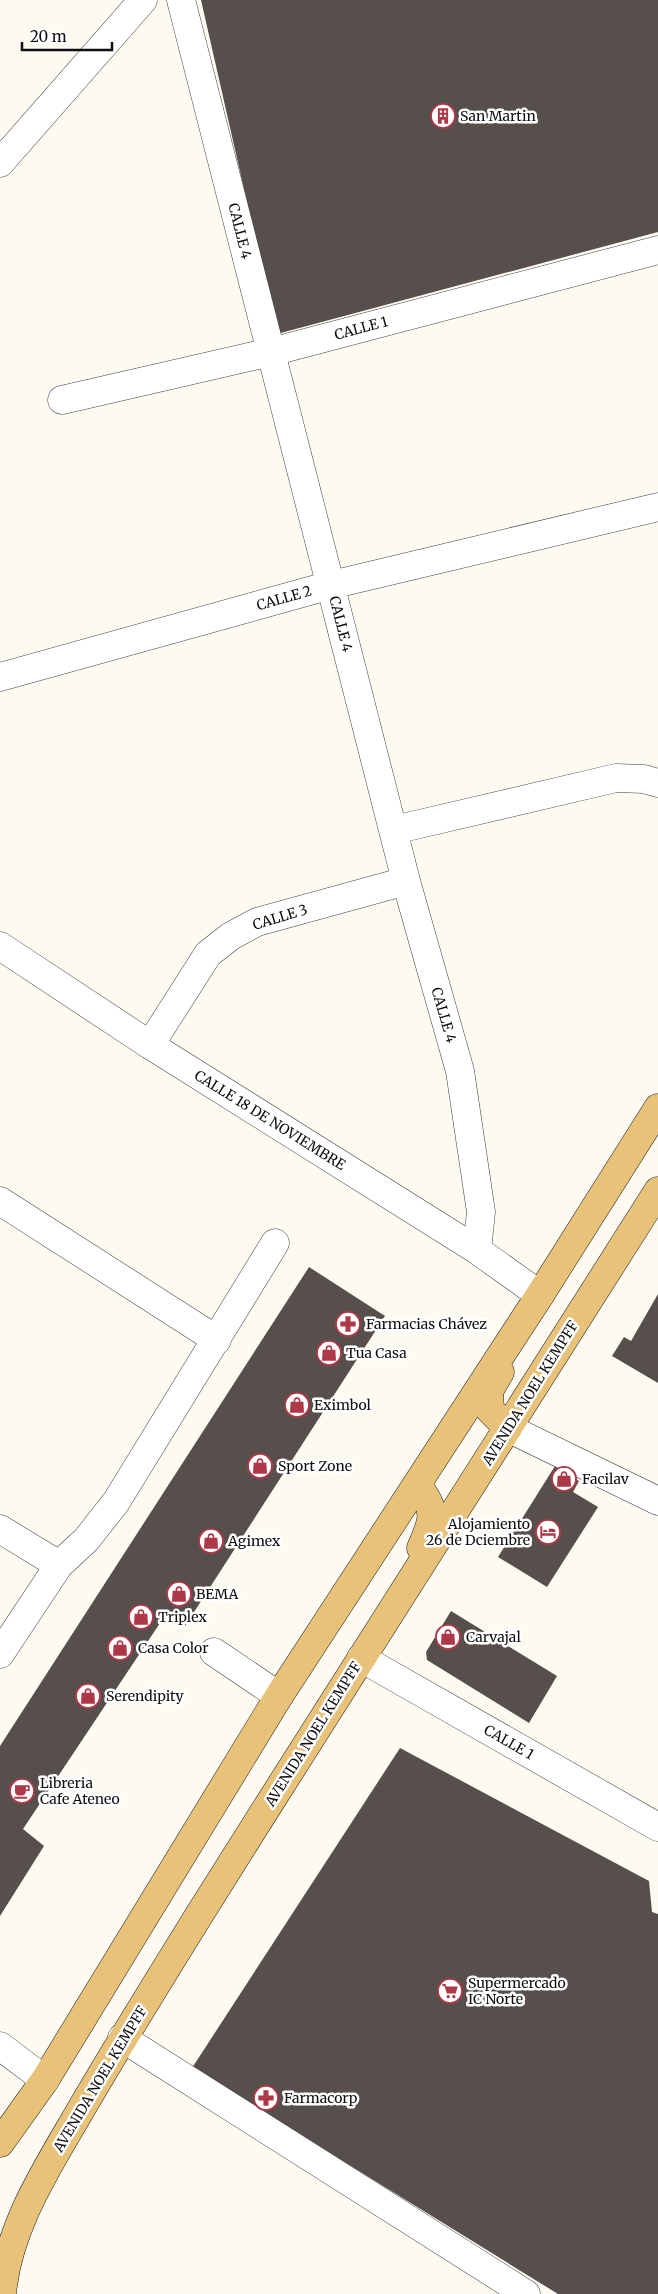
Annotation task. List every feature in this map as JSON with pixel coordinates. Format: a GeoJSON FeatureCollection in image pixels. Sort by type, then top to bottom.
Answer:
{"type":"FeatureCollection","features":[{"type":"Feature","properties":{"kind":"main road"},"geometry":{"type":"LineString","coordinates":[[0,2143],[45,2080],[280,1696],[658,1108]]}},
{"type":"Feature","properties":{"kind":"main road","name":"AVENIDA NOEL KEMPFF"},"geometry":{"type":"LineString","coordinates":[[2,2294],[3,2278],[13,2244],[33,2192],[122,2038],[658,1191]]}},
{"type":"Feature","properties":{"kind":"main road"},"geometry":{"type":"LineString","coordinates":[[508,1428],[490,1410],[488,1391],[523,1334],[534,1302]]}},
{"type":"Feature","properties":{"kind":"main road"},"geometry":{"type":"LineString","coordinates":[[397,1601],[432,1523],[429,1500],[417,1485]]}},
{"type":"Feature","properties":{"kind":"street","name":"CALLE 4"},"geometry":{"type":"LineString","coordinates":[[181,0],[406,881],[460,1071],[481,1212],[477,1250]]}},
{"type":"Feature","properties":{"kind":"street"},"geometry":{"type":"LineString","coordinates":[[0,164],[140,1]]}},
{"type":"Feature","properties":{"kind":"street","name":"CALLE 1"},"geometry":{"type":"LineString","coordinates":[[62,400],[271,352],[658,250]]}},
{"type":"Feature","properties":{"kind":"street","name":"CALLE 2"},"geometry":{"type":"LineString","coordinates":[[0,677],[331,585],[658,508]]}},
{"type":"Feature","properties":{"kind":"street"},"geometry":{"type":"LineString","coordinates":[[394,830],[616,778],[644,779],[658,783]]}},
{"type":"Feature","properties":{"kind":"street","name":"CALLE 3"},"geometry":{"type":"LineString","coordinates":[[150,1045],[208,954],[231,936],[256,922],[406,881]]}},
{"type":"Feature","properties":{"kind":"street","name":"CALLE 18 DE NOVIEMBRE"},"geometry":{"type":"LineString","coordinates":[[0,946],[150,1045],[477,1250],[534,1302]]}},
{"type":"Feature","properties":{"kind":"street"},"geometry":{"type":"LineString","coordinates":[[0,1201],[217,1340]]}},
{"type":"Feature","properties":{"kind":"street"},"geometry":{"type":"LineString","coordinates":[[0,1654],[58,1565],[91,1534],[116,1502],[275,1243]]}},
{"type":"Feature","properties":{"kind":"street"},"geometry":{"type":"LineString","coordinates":[[508,1428],[658,1501]]}},
{"type":"Feature","properties":{"kind":"street"},"geometry":{"type":"LineString","coordinates":[[0,1528],[58,1565]]}},
{"type":"Feature","properties":{"kind":"street"},"geometry":{"type":"LineString","coordinates":[[214,1652],[280,1696]]}},
{"type":"Feature","properties":{"kind":"street","name":"CALLE 1"},"geometry":{"type":"LineString","coordinates":[[361,1658],[658,1827]]}},
{"type":"Feature","properties":{"kind":"street"},"geometry":{"type":"LineString","coordinates":[[122,2038],[526,2294]]}},
{"type":"Feature","properties":{"kind":"street"},"geometry":{"type":"LineString","coordinates":[[0,2046],[45,2080]]}},
{"type":"Feature","properties":{"kind":"building","name":"San Martin"},"geometry":{"type":"Polygon","coordinates":[[[201,0],[658,0],[658,232],[277,334],[201,0]]]}},
{"type":"Feature","properties":{"kind":"building"},"geometry":{"type":"Polygon","coordinates":[[[309,1267],[385,1316],[185,1626],[166,1614],[23,1829],[44,1846],[0,1916],[0,1746],[309,1267]]]}},
{"type":"Feature","properties":{"kind":"building"},"geometry":{"type":"Polygon","coordinates":[[[658,1294],[658,1383],[612,1356],[624,1337],[631,1341],[658,1294]]]}},
{"type":"Feature","properties":{"kind":"building","name":"Alojamiento 26 de Dciembre"},"geometry":{"type":"Polygon","coordinates":[[[555,1466],[579,1481],[573,1492],[598,1507],[547,1587],[498,1557],[555,1466]]]}},
{"type":"Feature","properties":{"kind":"building"},"geometry":{"type":"Polygon","coordinates":[[[451,1611],[557,1676],[529,1723],[427,1660],[426,1652],[451,1611]]]}},
{"type":"Feature","properties":{"kind":"building","name":"Supermercado IC Norte"},"geometry":{"type":"Polygon","coordinates":[[[400,1748],[649,1881],[652,1912],[658,1914],[658,2294],[558,2294],[192,2068],[400,1748]]]}},
{"type":"Feature","properties":{"kind":"place","name":"San Martin"},"geometry":{"type":"Point","coordinates":[443,116]}},
{"type":"Feature","properties":{"kind":"place","name":"Farmacias Chávez"},"geometry":{"type":"Point","coordinates":[348,1324]}},
{"type":"Feature","properties":{"kind":"place","name":"Tua Casa"},"geometry":{"type":"Point","coordinates":[329,1353]}},
{"type":"Feature","properties":{"kind":"place","name":"Eximbol"},"geometry":{"type":"Point","coordinates":[297,1405]}},
{"type":"Feature","properties":{"kind":"place","name":"Sport Zone"},"geometry":{"type":"Point","coordinates":[260,1466]}},
{"type":"Feature","properties":{"kind":"place","name":"Facilav"},"geometry":{"type":"Point","coordinates":[564,1479]}},
{"type":"Feature","properties":{"kind":"place","name":"Alojamiento 26 de Dciembre"},"geometry":{"type":"Point","coordinates":[548,1532]}},
{"type":"Feature","properties":{"kind":"place","name":"Agimex"},"geometry":{"type":"Point","coordinates":[211,1541]}},
{"type":"Feature","properties":{"kind":"place","name":"BEMA"},"geometry":{"type":"Point","coordinates":[179,1594]}},
{"type":"Feature","properties":{"kind":"place","name":"Triplex"},"geometry":{"type":"Point","coordinates":[141,1617]}},
{"type":"Feature","properties":{"kind":"place","name":"Carvajal"},"geometry":{"type":"Point","coordinates":[448,1637]}},
{"type":"Feature","properties":{"kind":"place","name":"Casa Color"},"geometry":{"type":"Point","coordinates":[120,1648]}},
{"type":"Feature","properties":{"kind":"place","name":"Serendipity"},"geometry":{"type":"Point","coordinates":[88,1696]}},
{"type":"Feature","properties":{"kind":"place","name":"Libreria Cafe Ateneo"},"geometry":{"type":"Point","coordinates":[22,1791]}},
{"type":"Feature","properties":{"kind":"place","name":"Supermercado IC Norte"},"geometry":{"type":"Point","coordinates":[450,1991]}},
{"type":"Feature","properties":{"kind":"place","name":"Farmacorp"},"geometry":{"type":"Point","coordinates":[266,2098]}}]}
